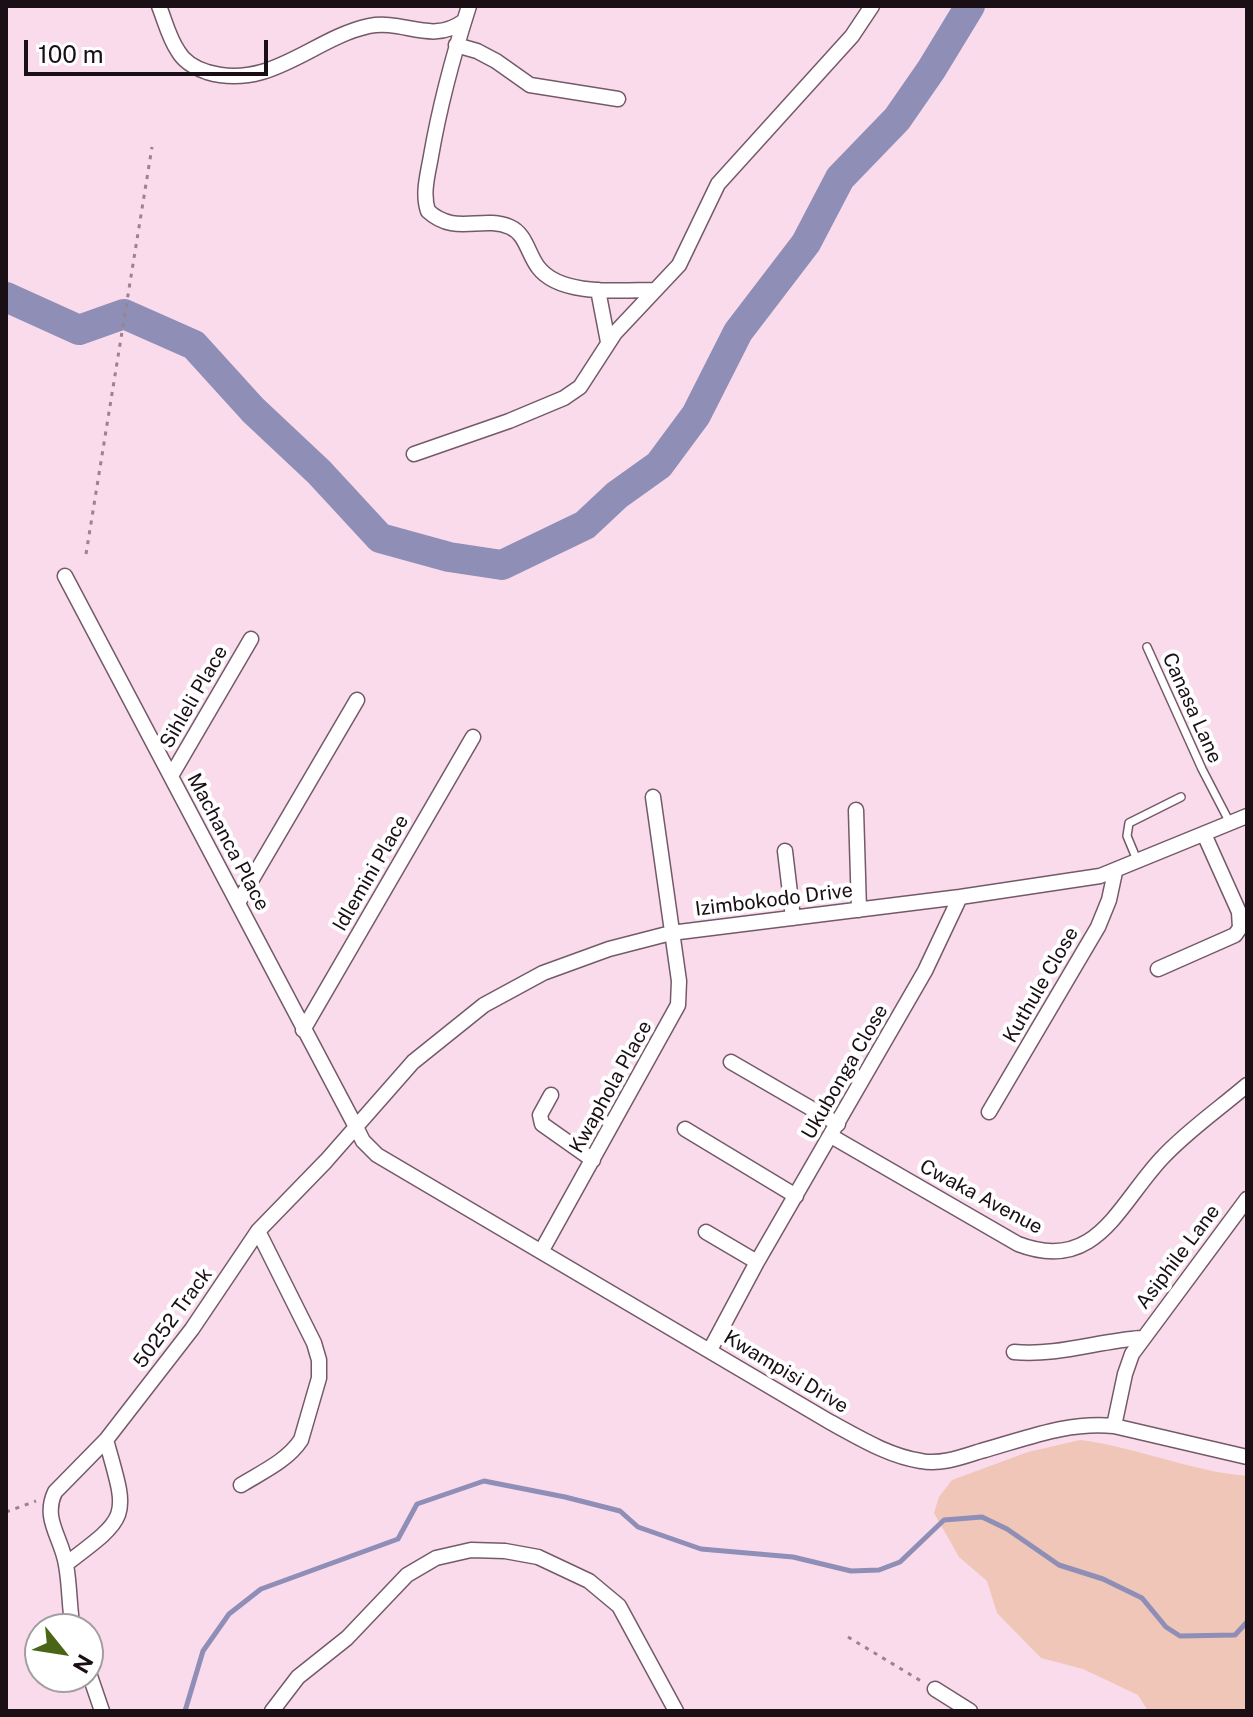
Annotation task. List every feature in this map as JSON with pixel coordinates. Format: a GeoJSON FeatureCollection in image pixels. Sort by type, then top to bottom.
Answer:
{"type":"FeatureCollection","features":[{"type":"Feature","properties":{"kind":"street"},"geometry":{"type":"LineString","coordinates":[[159,6],[183,59],[199,69],[226,76],[257,74],[371,25],[436,33],[453,29],[464,21]]}},
{"type":"Feature","properties":{"kind":"street"},"geometry":{"type":"LineString","coordinates":[[469,6],[439,106],[425,191],[428,211],[442,221],[457,225],[499,224],[510,228],[522,238],[537,266],[545,274],[568,285],[598,290],[655,290]]}},
{"type":"Feature","properties":{"kind":"street"},"geometry":{"type":"LineString","coordinates":[[414,454],[564,398],[586,379],[608,342],[679,265],[718,184],[852,36],[872,6]]}},
{"type":"Feature","properties":{"kind":"street"},"geometry":{"type":"LineString","coordinates":[[456,45],[496,61],[530,85],[618,99]]}},
{"type":"Feature","properties":{"kind":"street"},"geometry":{"type":"LineString","coordinates":[[598,290],[608,342]]}},
{"type":"Feature","properties":{"kind":"street","name":"Machanca Place"},"geometry":{"type":"LineString","coordinates":[[65,576],[356,1127]]}},
{"type":"Feature","properties":{"kind":"street","name":"Sihleli Place"},"geometry":{"type":"LineString","coordinates":[[171,776],[251,639]]}},
{"type":"Feature","properties":{"kind":"street"},"geometry":{"type":"LineString","coordinates":[[238,903],[357,700]]}},
{"type":"Feature","properties":{"kind":"street","name":"Idlemini Place"},"geometry":{"type":"LineString","coordinates":[[303,1030],[473,737]]}},
{"type":"Feature","properties":{"kind":"street","name":"Kwaphola Place"},"geometry":{"type":"LineString","coordinates":[[542,1250],[678,1005],[679,981],[653,797]]}},
{"type":"Feature","properties":{"kind":"street"},"geometry":{"type":"LineString","coordinates":[[856,810],[859,910]]}},
{"type":"Feature","properties":{"kind":"street","name":"Izimbokodo Drive"},"geometry":{"type":"LineString","coordinates":[[356,1127],[413,1062],[484,1005],[572,960],[671,933],[1067,883],[1115,872],[1247,816]]}},
{"type":"Feature","properties":{"kind":"street"},"geometry":{"type":"LineString","coordinates":[[1158,969],[1235,935],[1240,928],[1239,912],[1204,834]]}},
{"type":"Feature","properties":{"kind":"street"},"geometry":{"type":"LineString","coordinates":[[785,851],[793,918]]}},
{"type":"Feature","properties":{"kind":"street","name":"Kuthule Close"},"geometry":{"type":"LineString","coordinates":[[989,1112],[1098,927],[1109,900],[1115,872]]}},
{"type":"Feature","properties":{"kind":"street","name":"Ukubonga Close"},"geometry":{"type":"LineString","coordinates":[[710,1350],[757,1262],[925,971],[960,897]]}},
{"type":"Feature","properties":{"kind":"street","name":"Cwaka Avenue"},"geometry":{"type":"LineString","coordinates":[[731,1062],[1018,1244],[1054,1253],[1076,1248],[1095,1236],[1163,1157],[1247,1085]]}},
{"type":"Feature","properties":{"kind":"street"},"geometry":{"type":"LineString","coordinates":[[551,1095],[540,1115],[542,1124],[593,1160]]}},
{"type":"Feature","properties":{"kind":"street","name":"50252 Track"},"geometry":{"type":"LineString","coordinates":[[55,1492],[106,1440],[192,1329],[258,1231],[356,1127]]}},
{"type":"Feature","properties":{"kind":"street","name":"Kwampisi Drive"},"geometry":{"type":"LineString","coordinates":[[356,1127],[363,1141],[377,1155],[866,1441],[904,1457],[922,1462],[959,1458],[1064,1428],[1095,1424],[1247,1457]]}},
{"type":"Feature","properties":{"kind":"street"},"geometry":{"type":"LineString","coordinates":[[685,1129],[796,1196]]}},
{"type":"Feature","properties":{"kind":"street","name":"Asiphile Lane"},"geometry":{"type":"LineString","coordinates":[[1114,1426],[1128,1362],[1141,1338],[1247,1199]]}},
{"type":"Feature","properties":{"kind":"street"},"geometry":{"type":"LineString","coordinates":[[241,1485],[274,1466],[301,1440],[320,1368],[314,1343],[258,1231]]}},
{"type":"Feature","properties":{"kind":"street"},"geometry":{"type":"LineString","coordinates":[[706,1232],[757,1262]]}},
{"type":"Feature","properties":{"kind":"street","name":"Asiphile Lane"},"geometry":{"type":"LineString","coordinates":[[1014,1352],[1056,1352],[1108,1341],[1141,1338]]}},
{"type":"Feature","properties":{"kind":"street"},"geometry":{"type":"LineString","coordinates":[[66,1564],[104,1536],[119,1515],[121,1496],[106,1440]]}},
{"type":"Feature","properties":{"kind":"street"},"geometry":{"type":"LineString","coordinates":[[55,1492],[50,1503],[51,1518],[66,1564],[71,1613]]}},
{"type":"Feature","properties":{"kind":"street"},"geometry":{"type":"LineString","coordinates":[[272,1711],[298,1677],[347,1638],[407,1575],[436,1558],[455,1552],[505,1551],[538,1557],[573,1571],[619,1606],[676,1711]]}},
{"type":"Feature","properties":{"kind":"street"},"geometry":{"type":"LineString","coordinates":[[935,1689],[970,1711]]}},
{"type":"Feature","properties":{"kind":"lane","name":"Canasa Lane"},"geometry":{"type":"LineString","coordinates":[[1147,647],[1230,823]]}},
{"type":"Feature","properties":{"kind":"lane"},"geometry":{"type":"LineString","coordinates":[[1138,862],[1127,836],[1127,826],[1181,797]]}},
{"type":"Feature","properties":{"kind":"path"},"geometry":{"type":"LineString","coordinates":[[86,554],[152,147]]}},
{"type":"Feature","properties":{"kind":"path"},"geometry":{"type":"LineString","coordinates":[[8,1511],[55,1492]]}},
{"type":"Feature","properties":{"kind":"path"},"geometry":{"type":"LineString","coordinates":[[848,1637],[935,1689]]}},
{"type":"Feature","properties":{"kind":"shaded area"},"geometry":{"type":"Polygon","coordinates":[[[1080,1440],[1247,1476],[1247,1711],[1148,1711],[1138,1695],[1083,1669],[1041,1658],[997,1613],[987,1581],[959,1557],[934,1513],[939,1497],[952,1480],[1028,1452],[1080,1440]]]}},
{"type":"Feature","properties":{"kind":"waterway"},"geometry":{"type":"LineString","coordinates":[[6,297],[79,330],[124,314],[194,345],[253,410],[319,472],[380,538],[449,557],[502,565],[585,525],[617,495],[659,465],[696,415],[738,332],[806,243],[840,178],[897,119],[970,6]]}},
{"type":"Feature","properties":{"kind":"waterway"},"geometry":{"type":"LineString","coordinates":[[185,1711],[203,1651],[229,1614],[261,1589],[398,1539],[417,1504],[484,1481],[620,1511],[638,1527],[701,1549],[793,1557],[851,1571],[879,1570],[900,1562],[944,1520],[982,1517],[1007,1529],[1059,1565],[1103,1579],[1142,1598],[1166,1627],[1180,1636],[1235,1635],[1247,1622]]}}]}
